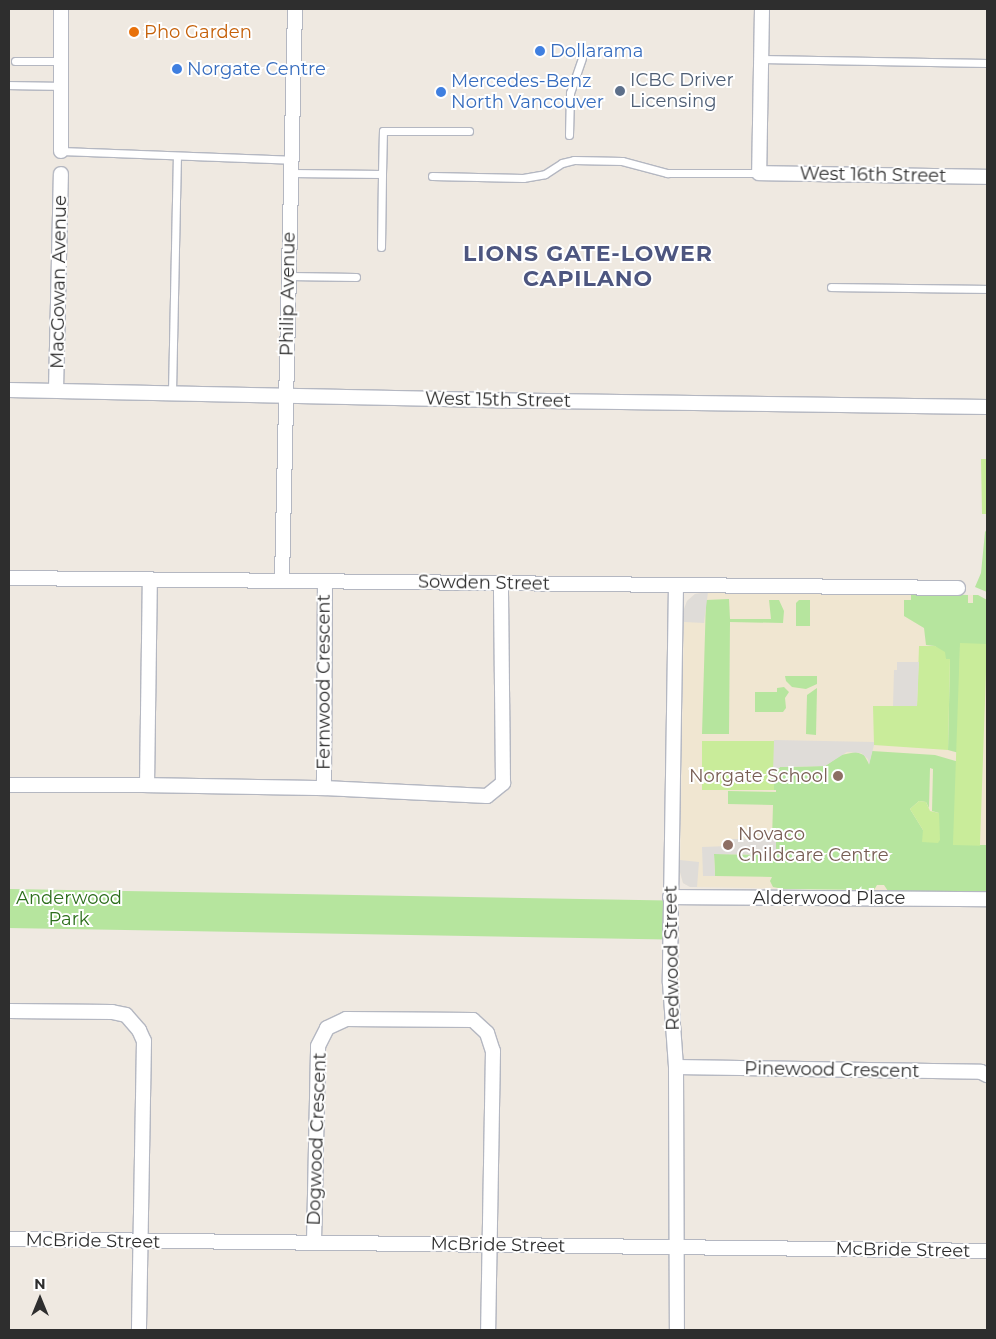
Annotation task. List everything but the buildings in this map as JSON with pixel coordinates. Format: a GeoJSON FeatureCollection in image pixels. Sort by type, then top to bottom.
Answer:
{"type":"FeatureCollection","features":[{"type":"Feature","properties":{"kind":"street"},"geometry":{"type":"LineString","coordinates":[[61,9],[62,151]]}},
{"type":"Feature","properties":{"kind":"street","name":"Philip Avenue"},"geometry":{"type":"LineString","coordinates":[[282,580],[295,9]]}},
{"type":"Feature","properties":{"kind":"street"},"geometry":{"type":"LineString","coordinates":[[759,173],[762,9]]}},
{"type":"Feature","properties":{"kind":"street","name":"West 16th Street"},"geometry":{"type":"LineString","coordinates":[[759,173],[987,177]]}},
{"type":"Feature","properties":{"kind":"street","name":"MacGowan Avenue"},"geometry":{"type":"LineString","coordinates":[[56,390],[61,174]]}},
{"type":"Feature","properties":{"kind":"street","name":"West 15th Street"},"geometry":{"type":"LineString","coordinates":[[9,390],[987,407]]}},
{"type":"Feature","properties":{"kind":"street","name":"Sowden Street"},"geometry":{"type":"LineString","coordinates":[[9,578],[958,588]]}},
{"type":"Feature","properties":{"kind":"street"},"geometry":{"type":"LineString","coordinates":[[147,785],[150,579]]}},
{"type":"Feature","properties":{"kind":"street","name":"Fernwood Crescent"},"geometry":{"type":"LineString","coordinates":[[325,581],[324,788],[487,796],[503,783],[501,583]]}},
{"type":"Feature","properties":{"kind":"street","name":"Redwood Street"},"geometry":{"type":"LineString","coordinates":[[676,585],[670,983],[676,1067],[677,1330]]}},
{"type":"Feature","properties":{"kind":"street"},"geometry":{"type":"LineString","coordinates":[[9,785],[324,788]]}},
{"type":"Feature","properties":{"kind":"street","name":"Alderwood Place"},"geometry":{"type":"LineString","coordinates":[[670,897],[987,899]]}},
{"type":"Feature","properties":{"kind":"street"},"geometry":{"type":"LineString","coordinates":[[9,1011],[112,1012],[126,1015],[139,1030],[144,1041],[139,1330]]}},
{"type":"Feature","properties":{"kind":"street","name":"Dogwood Crescent"},"geometry":{"type":"LineString","coordinates":[[314,1242],[318,1046],[326,1028],[346,1019],[473,1020],[487,1032],[493,1051],[488,1330]]}},
{"type":"Feature","properties":{"kind":"street","name":"Pinewood Crescent"},"geometry":{"type":"LineString","coordinates":[[676,1067],[981,1072],[987,1075]]}},
{"type":"Feature","properties":{"kind":"street","name":"McBride Street"},"geometry":{"type":"LineString","coordinates":[[9,1239],[987,1251]]}},
{"type":"Feature","properties":{"kind":"lane"},"geometry":{"type":"LineString","coordinates":[[568,135],[570,93],[582,59]]}},
{"type":"Feature","properties":{"kind":"lane"},"geometry":{"type":"LineString","coordinates":[[761,60],[987,63]]}},
{"type":"Feature","properties":{"kind":"lane"},"geometry":{"type":"LineString","coordinates":[[15,61],[62,61]]}},
{"type":"Feature","properties":{"kind":"lane"},"geometry":{"type":"LineString","coordinates":[[9,85],[62,86]]}},
{"type":"Feature","properties":{"kind":"lane"},"geometry":{"type":"LineString","coordinates":[[381,246],[383,131],[469,131]]}},
{"type":"Feature","properties":{"kind":"lane"},"geometry":{"type":"LineString","coordinates":[[62,151],[177,156],[382,174]]}},
{"type":"Feature","properties":{"kind":"lane"},"geometry":{"type":"LineString","coordinates":[[172,392],[177,156]]}},
{"type":"Feature","properties":{"kind":"lane"},"geometry":{"type":"LineString","coordinates":[[432,176],[523,178],[545,174],[562,163],[574,160],[622,161],[667,173],[759,173]]}},
{"type":"Feature","properties":{"kind":"lane"},"geometry":{"type":"LineString","coordinates":[[289,276],[356,277]]}},
{"type":"Feature","properties":{"kind":"lane"},"geometry":{"type":"LineString","coordinates":[[831,287],[987,289]]}},
{"type":"Feature","properties":{"kind":"shaded area"},"geometry":{"type":"Polygon","coordinates":[[[704,592],[978,595],[987,600],[987,892],[690,887],[683,883],[680,872],[684,609],[687,601],[695,594],[704,592]]]}},
{"type":"Feature","properties":{"kind":"shaded area"},"geometry":{"type":"Polygon","coordinates":[[[708,592],[704,623],[684,622],[684,609],[687,601],[695,594],[708,592]]]}},
{"type":"Feature","properties":{"kind":"shaded area"},"geometry":{"type":"Polygon","coordinates":[[[897,662],[919,662],[917,706],[893,706],[894,670],[897,670],[897,662]]]}},
{"type":"Feature","properties":{"kind":"shaded area"},"geometry":{"type":"Polygon","coordinates":[[[774,740],[874,742],[874,745],[869,765],[868,759],[861,753],[847,752],[825,766],[780,767],[773,773],[774,740]]]}},
{"type":"Feature","properties":{"kind":"shaded area"},"geometry":{"type":"Polygon","coordinates":[[[730,839],[776,839],[776,851],[773,855],[714,854],[715,876],[703,876],[702,847],[729,846],[730,839]]]}},
{"type":"Feature","properties":{"kind":"shaded area"},"geometry":{"type":"Polygon","coordinates":[[[680,860],[699,862],[697,887],[690,887],[683,883],[680,872],[680,860]]]}},
{"type":"Feature","properties":{"kind":"green space"},"geometry":{"type":"Polygon","coordinates":[[[981,459],[987,459],[987,514],[982,514],[981,459]]]}},
{"type":"Feature","properties":{"kind":"green space"},"geometry":{"type":"Polygon","coordinates":[[[987,529],[987,592],[975,587],[981,573],[985,532],[987,529]]]}},
{"type":"Feature","properties":{"kind":"green space"},"geometry":{"type":"Polygon","coordinates":[[[911,594],[968,595],[968,603],[973,603],[973,595],[978,595],[987,600],[987,644],[960,644],[959,753],[948,750],[950,660],[946,659],[935,646],[926,645],[924,628],[904,616],[904,600],[911,600],[911,594]]]}},
{"type":"Feature","properties":{"kind":"green space"},"geometry":{"type":"Polygon","coordinates":[[[729,599],[730,619],[771,619],[769,600],[779,600],[784,611],[783,623],[730,622],[729,734],[702,734],[706,600],[729,599]]]}},
{"type":"Feature","properties":{"kind":"green space"},"geometry":{"type":"Polygon","coordinates":[[[799,600],[810,600],[810,626],[796,626],[796,603],[799,600]]]}},
{"type":"Feature","properties":{"kind":"green space"},"geometry":{"type":"Polygon","coordinates":[[[960,643],[987,644],[980,846],[953,845],[960,643]]]}},
{"type":"Feature","properties":{"kind":"green space"},"geometry":{"type":"Polygon","coordinates":[[[919,646],[935,646],[945,652],[946,659],[950,659],[948,750],[874,745],[873,706],[917,706],[919,646]]]}},
{"type":"Feature","properties":{"kind":"green space"},"geometry":{"type":"Polygon","coordinates":[[[785,676],[817,676],[817,684],[806,689],[792,687],[786,681],[785,676]]]}},
{"type":"Feature","properties":{"kind":"green space"},"geometry":{"type":"Polygon","coordinates":[[[784,687],[789,692],[785,698],[786,708],[783,712],[755,712],[755,692],[777,692],[777,688],[784,687]]]}},
{"type":"Feature","properties":{"kind":"green space"},"geometry":{"type":"Polygon","coordinates":[[[817,688],[816,735],[806,734],[807,695],[817,688]]]}},
{"type":"Feature","properties":{"kind":"green space"},"geometry":{"type":"Polygon","coordinates":[[[702,741],[774,741],[774,790],[702,790],[702,741]]]}},
{"type":"Feature","properties":{"kind":"green space"},"geometry":{"type":"Polygon","coordinates":[[[872,751],[935,755],[959,762],[958,845],[987,845],[987,892],[888,891],[884,885],[877,885],[874,890],[783,889],[773,887],[770,881],[772,877],[715,876],[714,854],[773,855],[776,851],[776,839],[772,839],[773,805],[728,804],[728,791],[776,792],[776,790],[771,790],[771,775],[780,767],[825,766],[841,755],[856,752],[864,755],[869,764],[872,751]],[[930,768],[929,808],[926,802],[919,801],[910,809],[923,830],[939,813],[932,811],[933,769],[930,768]]]}},
{"type":"Feature","properties":{"kind":"green space"},"geometry":{"type":"Polygon","coordinates":[[[919,801],[926,802],[930,811],[939,813],[940,840],[938,843],[922,842],[923,830],[910,809],[919,801]]]}},
{"type":"Feature","properties":{"kind":"green space","name":"Anderwood Park"},"geometry":{"type":"Polygon","coordinates":[[[9,889],[668,901],[667,939],[9,928],[9,889]]]}},
{"type":"Feature","properties":{"kind":"place","name":"Pho Garden"},"geometry":{"type":"Point","coordinates":[134,32]}},
{"type":"Feature","properties":{"kind":"place","name":"Dollarama"},"geometry":{"type":"Point","coordinates":[540,51]}},
{"type":"Feature","properties":{"kind":"place","name":"Norgate Centre"},"geometry":{"type":"Point","coordinates":[177,69]}},
{"type":"Feature","properties":{"kind":"place","name":"ICBC Driver Licensing"},"geometry":{"type":"Point","coordinates":[620,91]}},
{"type":"Feature","properties":{"kind":"place","name":"Mercedes-Benz North Vancouver"},"geometry":{"type":"Point","coordinates":[441,92]}},
{"type":"Feature","properties":{"kind":"place","name":"Norgate School"},"geometry":{"type":"Point","coordinates":[838,776]}},
{"type":"Feature","properties":{"kind":"place","name":"Novaco Childcare Centre"},"geometry":{"type":"Point","coordinates":[728,845]}},
{"type":"Feature","properties":{"kind":"district","name":"LIONS GATE-LOWER CAPILANO"},"geometry":{"type":"Point","coordinates":[588,266]}}]}
